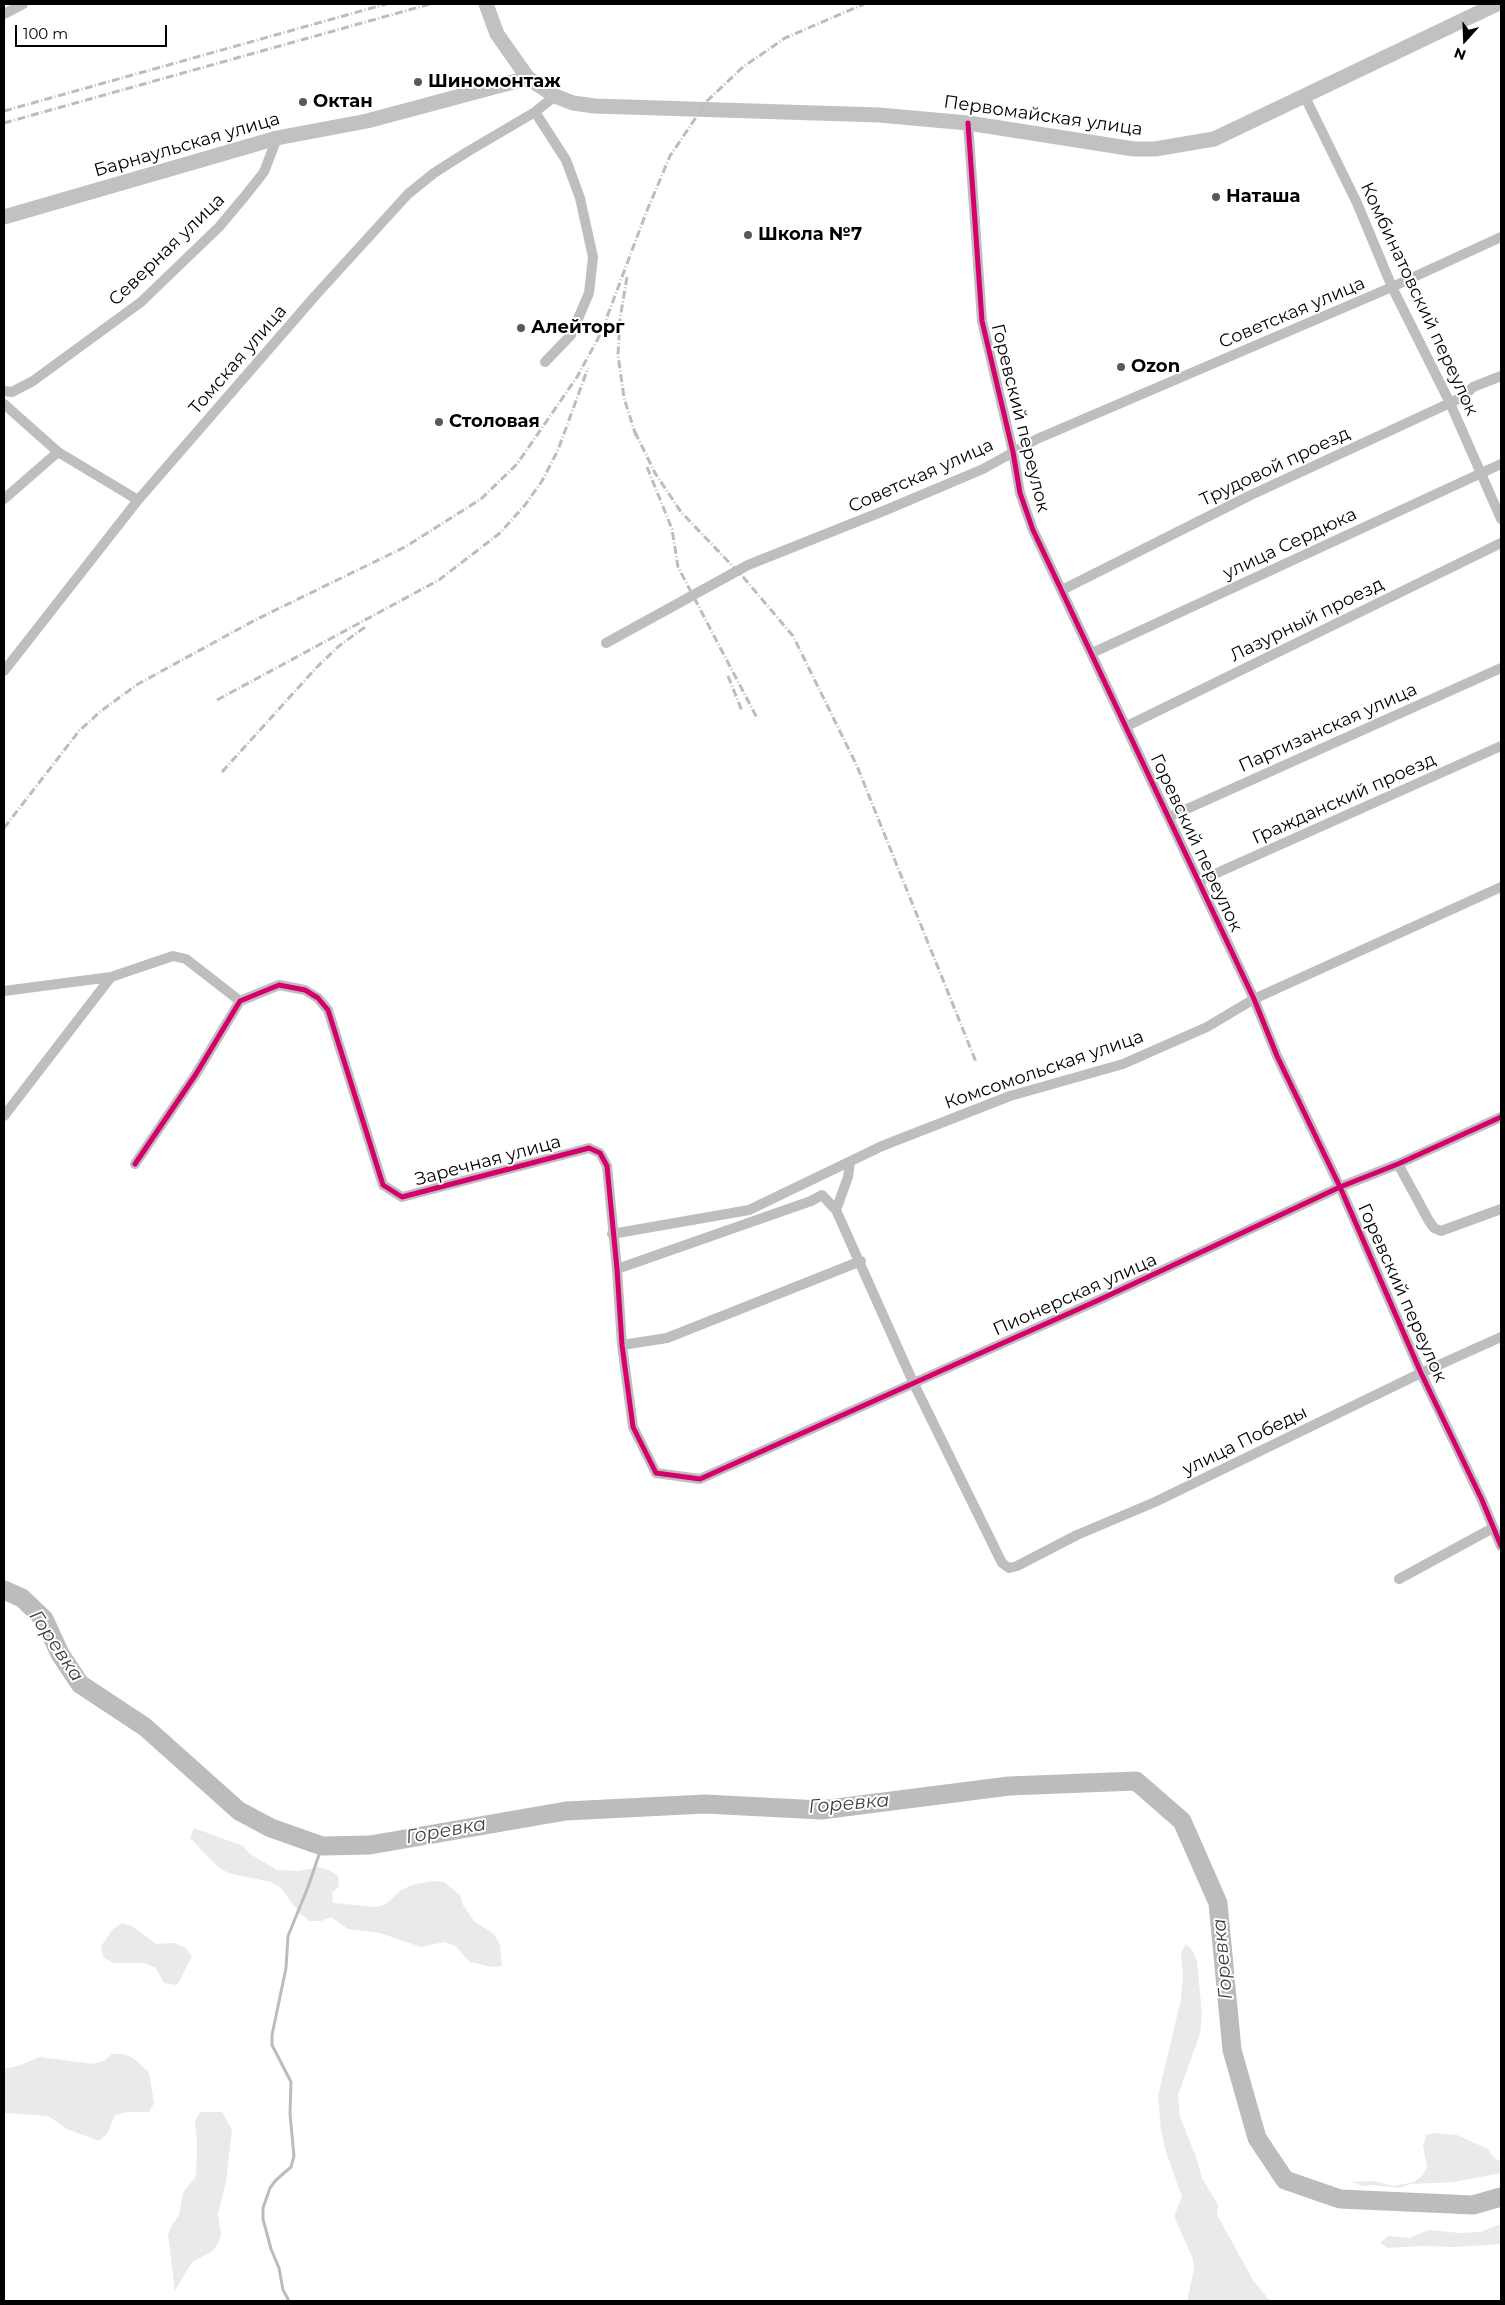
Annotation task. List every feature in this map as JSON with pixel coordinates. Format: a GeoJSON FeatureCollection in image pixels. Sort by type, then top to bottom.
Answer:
{"type":"FeatureCollection","features":[{"type":"Feature","properties":{"kind":"main road"},"geometry":{"type":"LineString","coordinates":[[486,4],[498,34],[528,78]]}},
{"type":"Feature","properties":{"kind":"main road","name":"Первомайская улица"},"geometry":{"type":"LineString","coordinates":[[528,78],[555,96],[573,103],[596,106],[861,114],[968,123],[1134,149],[1155,149],[1214,139],[1497,4]]}},
{"type":"Feature","properties":{"kind":"main road","name":"Барнаульская улица"},"geometry":{"type":"LineString","coordinates":[[4,217],[277,138],[367,121],[528,78]]}},
{"type":"Feature","properties":{"kind":"street"},"geometry":{"type":"LineString","coordinates":[[4,14],[22,4]]}},
{"type":"Feature","properties":{"kind":"street"},"geometry":{"type":"LineString","coordinates":[[545,362],[571,335],[589,293],[593,257],[580,198],[566,160],[535,112],[555,96]]}},
{"type":"Feature","properties":{"kind":"street","name":"Комбинатовский переулок"},"geometry":{"type":"LineString","coordinates":[[1304,96],[1357,203],[1392,287],[1450,403],[1501,519]]}},
{"type":"Feature","properties":{"kind":"street","name":"Томская улица"},"geometry":{"type":"LineString","coordinates":[[4,671],[138,500],[408,194],[467,152],[535,112]]}},
{"type":"Feature","properties":{"kind":"street","name":"Горевский переулок"},"geometry":{"type":"LineString","coordinates":[[968,123],[982,321],[1013,452],[1020,493],[1033,530],[1254,999],[1277,1056],[1340,1187],[1421,1373],[1497,1532],[1501,1546]]}},
{"type":"Feature","properties":{"kind":"street","name":"Северная улица"},"geometry":{"type":"LineString","coordinates":[[4,391],[12,392],[33,381],[141,302],[219,227],[245,196],[264,172],[277,138]]}},
{"type":"Feature","properties":{"kind":"street","name":"Советская улица"},"geometry":{"type":"LineString","coordinates":[[606,643],[748,565],[921,496],[983,469],[1037,439],[1392,287],[1501,237]]}},
{"type":"Feature","properties":{"kind":"street","name":"Трудовой проезд"},"geometry":{"type":"LineString","coordinates":[[1062,590],[1252,495],[1450,403],[1464,396],[1473,387],[1501,376]]}},
{"type":"Feature","properties":{"kind":"street"},"geometry":{"type":"LineString","coordinates":[[4,404],[58,452],[138,500]]}},
{"type":"Feature","properties":{"kind":"street"},"geometry":{"type":"LineString","coordinates":[[4,499],[58,452]]}},
{"type":"Feature","properties":{"kind":"street","name":"улица Сердюка"},"geometry":{"type":"LineString","coordinates":[[1092,652],[1501,464]]}},
{"type":"Feature","properties":{"kind":"street","name":"Лазурный проезд"},"geometry":{"type":"LineString","coordinates":[[1126,726],[1501,543]]}},
{"type":"Feature","properties":{"kind":"street","name":"Партизанская улица"},"geometry":{"type":"LineString","coordinates":[[1169,816],[1501,668]]}},
{"type":"Feature","properties":{"kind":"street","name":"Гражданский проезд"},"geometry":{"type":"LineString","coordinates":[[1199,881],[1501,746]]}},
{"type":"Feature","properties":{"kind":"street","name":"Комсомольская улица"},"geometry":{"type":"LineString","coordinates":[[612,1234],[749,1210],[882,1146],[1010,1096],[1123,1064],[1207,1027],[1254,999],[1501,887]]}},
{"type":"Feature","properties":{"kind":"street"},"geometry":{"type":"LineString","coordinates":[[4,991],[111,977],[173,956],[186,960],[240,1001],[196,1074],[135,1164]]}},
{"type":"Feature","properties":{"kind":"street"},"geometry":{"type":"LineString","coordinates":[[4,1116],[111,977]]}},
{"type":"Feature","properties":{"kind":"street","name":"Заречная улица"},"geometry":{"type":"LineString","coordinates":[[240,1001],[279,985],[305,990],[318,998],[328,1010],[383,1185],[402,1197],[589,1148],[600,1152],[607,1166],[622,1345],[633,1427],[656,1473]]}},
{"type":"Feature","properties":{"kind":"street","name":"Пионерская улица"},"geometry":{"type":"LineString","coordinates":[[656,1473],[700,1479],[1101,1299],[1340,1187],[1398,1164],[1501,1117]]}},
{"type":"Feature","properties":{"kind":"street"},"geometry":{"type":"LineString","coordinates":[[836,1210],[848,1178],[850,1162]]}},
{"type":"Feature","properties":{"kind":"street"},"geometry":{"type":"LineString","coordinates":[[1398,1164],[1434,1228],[1441,1231],[1501,1209]]}},
{"type":"Feature","properties":{"kind":"street"},"geometry":{"type":"LineString","coordinates":[[617,1269],[811,1201],[822,1195],[836,1210],[861,1261],[913,1382]]}},
{"type":"Feature","properties":{"kind":"street"},"geometry":{"type":"LineString","coordinates":[[622,1345],[667,1338],[861,1261]]}},
{"type":"Feature","properties":{"kind":"street","name":"улица Победы"},"geometry":{"type":"LineString","coordinates":[[913,1382],[1002,1563],[1009,1568],[1017,1566],[1077,1535],[1155,1502],[1421,1373],[1501,1337]]}},
{"type":"Feature","properties":{"kind":"street"},"geometry":{"type":"LineString","coordinates":[[1399,1579],[1497,1532]]}},
{"type":"Feature","properties":{"kind":"shaded area"},"geometry":{"type":"Polygon","coordinates":[[[194,1828],[243,1846],[250,1854],[277,1870],[298,1871],[318,1867],[329,1870],[338,1876],[339,1886],[332,1893],[333,1903],[376,1907],[386,1904],[401,1890],[412,1885],[433,1881],[444,1882],[460,1895],[463,1905],[475,1922],[494,1934],[500,1945],[502,1966],[492,1967],[470,1962],[455,1946],[444,1942],[421,1947],[380,1933],[348,1929],[331,1917],[321,1921],[310,1921],[300,1914],[281,1888],[271,1882],[228,1873],[217,1866],[190,1838],[194,1828]]]}},
{"type":"Feature","properties":{"kind":"shaded area"},"geometry":{"type":"Polygon","coordinates":[[[122,1923],[132,1926],[156,1944],[175,1943],[186,1948],[192,1957],[177,1985],[164,1983],[156,1968],[145,1963],[113,1963],[103,1957],[101,1946],[113,1929],[122,1923]]]}},
{"type":"Feature","properties":{"kind":"shaded area"},"geometry":{"type":"Polygon","coordinates":[[[1186,1944],[1193,1951],[1197,1962],[1202,2014],[1200,2034],[1178,2095],[1180,2117],[1202,2178],[1218,2205],[1217,2215],[1253,2280],[1270,2301],[1187,2301],[1194,2269],[1193,2259],[1174,2216],[1182,2197],[1166,2152],[1161,2130],[1158,2096],[1181,1999],[1183,1976],[1181,1953],[1186,1944]]]}},
{"type":"Feature","properties":{"kind":"shaded area"},"geometry":{"type":"Polygon","coordinates":[[[112,2054],[123,2054],[133,2058],[149,2072],[154,2103],[149,2112],[127,2112],[115,2115],[107,2134],[99,2141],[67,2129],[48,2116],[4,2113],[4,2069],[21,2065],[39,2057],[93,2064],[104,2061],[112,2054]]]}},
{"type":"Feature","properties":{"kind":"shaded area"},"geometry":{"type":"Polygon","coordinates":[[[200,2112],[222,2112],[232,2130],[226,2182],[218,2214],[221,2234],[218,2244],[211,2252],[192,2262],[175,2291],[168,2235],[179,2215],[183,2193],[196,2176],[197,2143],[195,2121],[200,2112]]]}},
{"type":"Feature","properties":{"kind":"shaded area"},"geometry":{"type":"Polygon","coordinates":[[[1436,2133],[1457,2135],[1488,2149],[1494,2158],[1501,2161],[1501,2173],[1454,2182],[1411,2184],[1399,2188],[1372,2185],[1362,2186],[1352,2182],[1374,2181],[1394,2186],[1414,2182],[1422,2176],[1427,2167],[1423,2146],[1426,2135],[1436,2133]]]}},
{"type":"Feature","properties":{"kind":"shaded area"},"geometry":{"type":"Polygon","coordinates":[[[1501,2224],[1501,2244],[1388,2248],[1380,2243],[1388,2236],[1409,2238],[1429,2230],[1460,2233],[1480,2232],[1501,2224]]]}},
{"type":"Feature","properties":{"kind":"waterway","name":"Горевка"},"geometry":{"type":"LineString","coordinates":[[4,1590],[22,1598],[44,1619],[60,1654],[80,1684],[145,1727],[239,1811],[271,1828],[322,1846],[370,1845],[566,1811],[705,1804],[821,1810],[1009,1786],[1136,1781],[1182,1821],[1218,1903],[1232,2050],[1257,2138],[1285,2180],[1340,2199],[1473,2205],[1501,2197]]}},
{"type":"Feature","properties":{"kind":"waterway"},"geometry":{"type":"LineString","coordinates":[[289,2301],[283,2290],[279,2268],[271,2249],[263,2219],[263,2208],[270,2188],[291,2167],[294,2156],[290,2114],[291,2082],[272,2045],[272,2035],[286,1968],[288,1936],[322,1846]]}},
{"type":"Feature","properties":{"kind":"railway"},"geometry":{"type":"LineString","coordinates":[[4,111],[386,4]]}},
{"type":"Feature","properties":{"kind":"railway"},"geometry":{"type":"LineString","coordinates":[[4,123],[430,4]]}},
{"type":"Feature","properties":{"kind":"railway"},"geometry":{"type":"LineString","coordinates":[[4,828],[79,731],[101,711],[138,684],[255,620],[405,547],[481,499],[517,464],[577,377],[601,333],[646,213],[670,156],[707,101],[743,67],[785,38],[864,4]]}},
{"type":"Feature","properties":{"kind":"railway"},"geometry":{"type":"LineString","coordinates":[[627,277],[620,319],[618,355],[624,398],[637,439]]}},
{"type":"Feature","properties":{"kind":"railway"},"geometry":{"type":"LineString","coordinates":[[217,700],[439,580],[500,533],[525,505],[542,481],[558,450],[588,368]]}},
{"type":"Feature","properties":{"kind":"railway"},"geometry":{"type":"LineString","coordinates":[[635,432],[655,473],[681,512],[744,578],[793,636],[857,766],[976,1062]]}},
{"type":"Feature","properties":{"kind":"railway"},"geometry":{"type":"LineString","coordinates":[[647,467],[672,529],[678,567],[757,718]]}},
{"type":"Feature","properties":{"kind":"railway"},"geometry":{"type":"LineString","coordinates":[[222,772],[316,668],[339,646],[365,627]]}},
{"type":"Feature","properties":{"kind":"railway"},"geometry":{"type":"LineString","coordinates":[[728,676],[742,711]]}},
{"type":"Feature","properties":{"kind":"cycle path"},"geometry":{"type":"LineString","coordinates":[[968,123],[982,321],[1013,452],[1020,493],[1033,530],[1254,999],[1277,1056],[1340,1187],[1421,1373],[1482,1500],[1501,1546]]}},
{"type":"Feature","properties":{"kind":"cycle path"},"geometry":{"type":"LineString","coordinates":[[135,1164],[196,1074],[240,1001],[279,985],[305,990],[318,998],[328,1010],[383,1185],[402,1197],[589,1148],[600,1153],[607,1166],[622,1345],[633,1427],[656,1473],[700,1479],[1101,1299],[1340,1187],[1398,1164],[1501,1117]]}},
{"type":"Feature","properties":{"kind":"place","name":"Шиномонтаж"},"geometry":{"type":"Point","coordinates":[418,82]}},
{"type":"Feature","properties":{"kind":"place","name":"Октан"},"geometry":{"type":"Point","coordinates":[303,102]}},
{"type":"Feature","properties":{"kind":"place","name":"Наташа"},"geometry":{"type":"Point","coordinates":[1216,197]}},
{"type":"Feature","properties":{"kind":"place","name":"Школа №7"},"geometry":{"type":"Point","coordinates":[748,235]}},
{"type":"Feature","properties":{"kind":"place","name":"Алейторг"},"geometry":{"type":"Point","coordinates":[521,328]}},
{"type":"Feature","properties":{"kind":"place","name":"Ozon"},"geometry":{"type":"Point","coordinates":[1121,367]}},
{"type":"Feature","properties":{"kind":"place","name":"Столовая"},"geometry":{"type":"Point","coordinates":[439,422]}}]}
